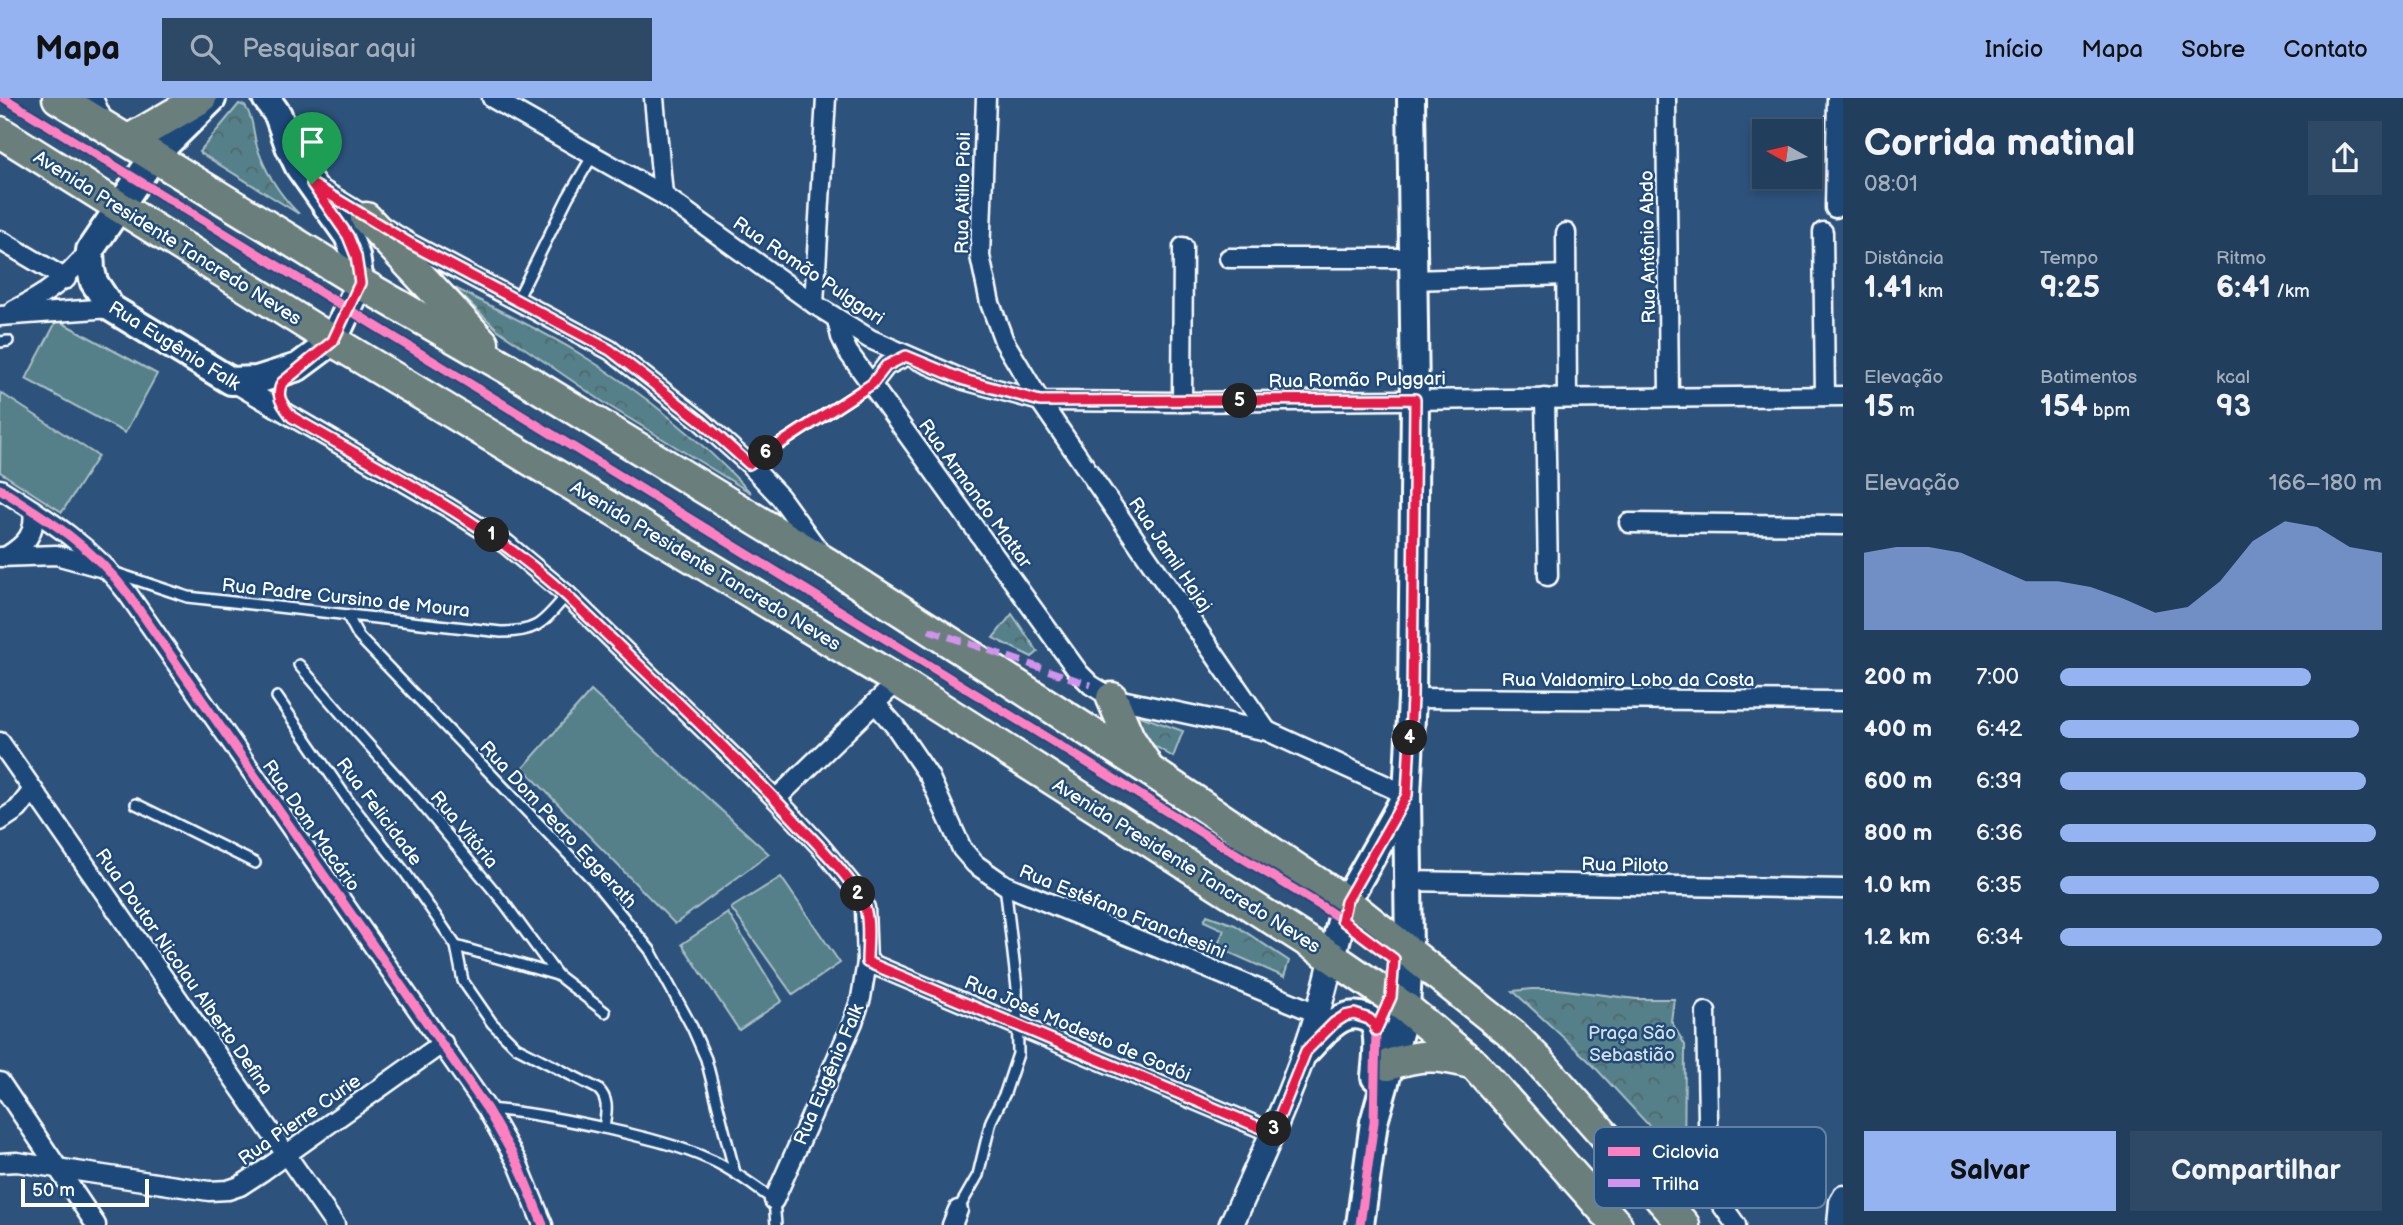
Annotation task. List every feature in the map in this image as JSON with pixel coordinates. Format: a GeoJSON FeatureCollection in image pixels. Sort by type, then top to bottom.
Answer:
{"type":"FeatureCollection","features":[{"type":"Feature","properties":{"kind":"highway"},"geometry":{"type":"LineString","coordinates":[[58,98],[830,565],[1152,772],[1346,902],[1485,1012],[1530,1052],[1597,1127]]}},
{"type":"Feature","properties":{"kind":"highway"},"geometry":{"type":"LineString","coordinates":[[117,133],[201,98]]}},
{"type":"Feature","properties":{"kind":"highway","name":"Avenida Presidente Tancredo Neves"},"geometry":{"type":"LineString","coordinates":[[0,132],[333,341],[898,681],[1332,957],[1406,1008],[1475,1065],[1594,1199]]}},
{"type":"Feature","properties":{"kind":"highway"},"geometry":{"type":"LineString","coordinates":[[366,218],[507,368]]}},
{"type":"Feature","properties":{"kind":"highway"},"geometry":{"type":"LineString","coordinates":[[1102,692],[1152,772]]}},
{"type":"Feature","properties":{"kind":"highway"},"geometry":{"type":"LineString","coordinates":[[1388,1065],[1410,1057],[1425,1056],[1447,1057],[1475,1065]]}},
{"type":"Feature","properties":{"kind":"highway","name":"Avenida Presidente Tancredo Neves"},"geometry":{"type":"LineString","coordinates":[[1602,1208],[1617,1225]]}},
{"type":"Feature","properties":{"kind":"highway"},"geometry":{"type":"LineString","coordinates":[[1669,1208],[1684,1225]]}},
{"type":"Feature","properties":{"kind":"main road"},"geometry":{"type":"LineString","coordinates":[[90,250],[154,156],[213,98]]}},
{"type":"Feature","properties":{"kind":"main road"},"geometry":{"type":"LineString","coordinates":[[1374,1122],[1406,1008],[1409,953],[1407,795],[1412,698],[1415,399],[1411,98]]}},
{"type":"Feature","properties":{"kind":"main road"},"geometry":{"type":"LineString","coordinates":[[231,381],[268,378],[298,368],[333,341],[360,283],[356,256],[348,236],[289,146],[275,104]]}},
{"type":"Feature","properties":{"kind":"main road","name":"Rua Eugênio Falk"},"geometry":{"type":"LineString","coordinates":[[90,250],[90,271],[94,282],[111,307],[231,381]]}},
{"type":"Feature","properties":{"kind":"main road"},"geometry":{"type":"LineString","coordinates":[[1332,957],[1346,902],[1407,795]]}},
{"type":"Feature","properties":{"kind":"main road"},"geometry":{"type":"LineString","coordinates":[[1306,1051],[1334,1023],[1345,1016],[1360,1015],[1374,1024],[1377,1038],[1374,1122],[1360,1225]]}},
{"type":"Feature","properties":{"kind":"street"},"geometry":{"type":"LineString","coordinates":[[93,98],[117,133]]}},
{"type":"Feature","properties":{"kind":"street","name":"Rua Romão Pulggari"},"geometry":{"type":"LineString","coordinates":[[492,98],[663,195],[837,320],[906,356],[964,380],[1040,401],[1834,396]]}},
{"type":"Feature","properties":{"kind":"street"},"geometry":{"type":"LineString","coordinates":[[654,98],[663,195]]}},
{"type":"Feature","properties":{"kind":"street"},"geometry":{"type":"LineString","coordinates":[[814,304],[826,98]]}},
{"type":"Feature","properties":{"kind":"street","name":"Rua Atilio Pioli"},"geometry":{"type":"LineString","coordinates":[[986,98],[980,256],[990,303],[1004,341],[1040,401]]}},
{"type":"Feature","properties":{"kind":"street","name":"Rua Antônio Abdo"},"geometry":{"type":"LineString","coordinates":[[1666,98],[1669,397]]}},
{"type":"Feature","properties":{"kind":"street"},"geometry":{"type":"LineString","coordinates":[[1835,208],[1838,98]]}},
{"type":"Feature","properties":{"kind":"street"},"geometry":{"type":"LineString","coordinates":[[312,184],[366,218],[610,350],[701,421],[749,464],[779,497],[830,565]]}},
{"type":"Feature","properties":{"kind":"street"},"geometry":{"type":"LineString","coordinates":[[1823,232],[1834,396]]}},
{"type":"Feature","properties":{"kind":"street"},"geometry":{"type":"LineString","coordinates":[[1566,233],[1567,398]]}},
{"type":"Feature","properties":{"kind":"street"},"geometry":{"type":"LineString","coordinates":[[0,240],[66,279]]}},
{"type":"Feature","properties":{"kind":"street"},"geometry":{"type":"LineString","coordinates":[[1182,402],[1183,247]]}},
{"type":"Feature","properties":{"kind":"street"},"geometry":{"type":"LineString","coordinates":[[2,315],[38,299],[66,279],[90,250]]}},
{"type":"Feature","properties":{"kind":"street"},"geometry":{"type":"LineString","coordinates":[[1229,258],[1566,275]]}},
{"type":"Feature","properties":{"kind":"street"},"geometry":{"type":"LineString","coordinates":[[2,315],[111,307]]}},
{"type":"Feature","properties":{"kind":"street","name":"Rua Armando Mattar"},"geometry":{"type":"LineString","coordinates":[[837,320],[848,352],[1071,662],[1102,692]]}},
{"type":"Feature","properties":{"kind":"street"},"geometry":{"type":"LineString","coordinates":[[872,384],[886,366],[906,356]]}},
{"type":"Feature","properties":{"kind":"street"},"geometry":{"type":"LineString","coordinates":[[292,417],[281,403],[279,391],[282,383],[298,368]]}},
{"type":"Feature","properties":{"kind":"street","name":"Rua Eugênio Falk"},"geometry":{"type":"LineString","coordinates":[[231,381],[482,528],[534,567],[776,799],[857,891],[867,920],[867,962],[860,998],[853,1022],[774,1200]]}},
{"type":"Feature","properties":{"kind":"street"},"geometry":{"type":"LineString","coordinates":[[1545,398],[1548,576]]}},
{"type":"Feature","properties":{"kind":"street","name":"Rua Jamil Hajaj"},"geometry":{"type":"LineString","coordinates":[[1040,401],[1267,731]]}},
{"type":"Feature","properties":{"kind":"street","name":"Rua Dom Macário"},"geometry":{"type":"LineString","coordinates":[[0,489],[83,545],[110,570],[153,628],[487,1109],[518,1164],[543,1225]]}},
{"type":"Feature","properties":{"kind":"street"},"geometry":{"type":"LineString","coordinates":[[4,556],[25,544],[34,527],[33,510]]}},
{"type":"Feature","properties":{"kind":"street"},"geometry":{"type":"LineString","coordinates":[[1629,523],[1843,525]]}},
{"type":"Feature","properties":{"kind":"street"},"geometry":{"type":"LineString","coordinates":[[4,556],[56,555],[110,570]]}},
{"type":"Feature","properties":{"kind":"street"},"geometry":{"type":"LineString","coordinates":[[776,799],[898,681]]}},
{"type":"Feature","properties":{"kind":"street"},"geometry":{"type":"LineString","coordinates":[[1102,692],[1267,731],[1407,795]]}},
{"type":"Feature","properties":{"kind":"street","name":"Rua Valdomiro Lobo da Costa"},"geometry":{"type":"LineString","coordinates":[[1412,698],[1843,701]]}},
{"type":"Feature","properties":{"kind":"street","name":"Rua Estéfano Franchesini"},"geometry":{"type":"LineString","coordinates":[[875,703],[895,726],[929,776],[962,849],[975,864],[1005,885],[1319,1014]]}},
{"type":"Feature","properties":{"kind":"street","name":"Rua Doutor Nicolau Alberto Defina"},"geometry":{"type":"LineString","coordinates":[[0,742],[335,1225]]}},
{"type":"Feature","properties":{"kind":"street"},"geometry":{"type":"LineString","coordinates":[[0,821],[18,809],[33,790]]}},
{"type":"Feature","properties":{"kind":"street","name":"Rua Piloto"},"geometry":{"type":"LineString","coordinates":[[1407,881],[1843,889]]}},
{"type":"Feature","properties":{"kind":"street"},"geometry":{"type":"LineString","coordinates":[[1231,1225],[1273,1133],[1306,1051],[1319,1014],[1332,957]]}},
{"type":"Feature","properties":{"kind":"street","name":"Rua José Modesto de Godói"},"geometry":{"type":"LineString","coordinates":[[867,962],[1273,1133]]}},
{"type":"Feature","properties":{"kind":"street"},"geometry":{"type":"LineString","coordinates":[[1706,1012],[1708,1127]]}},
{"type":"Feature","properties":{"kind":"street","name":"Rua Pierre Curie"},"geometry":{"type":"LineString","coordinates":[[0,1163],[17,1162],[189,1189],[219,1191],[240,1186],[443,1043]]}},
{"type":"Feature","properties":{"kind":"street"},"geometry":{"type":"LineString","coordinates":[[0,1083],[96,1225]]}},
{"type":"Feature","properties":{"kind":"street"},"geometry":{"type":"LineString","coordinates":[[1837,1225],[1839,1202],[1843,1195]]}},
{"type":"Feature","properties":{"kind":"street"},"geometry":{"type":"LineString","coordinates":[[1724,1208],[1736,1225]]}},
{"type":"Feature","properties":{"kind":"lane"},"geometry":{"type":"LineString","coordinates":[[517,300],[568,197],[593,155]]}},
{"type":"Feature","properties":{"kind":"lane"},"geometry":{"type":"LineString","coordinates":[[749,464],[872,384]]}},
{"type":"Feature","properties":{"kind":"lane","name":"Rua Padre Cursino de Moura"},"geometry":{"type":"LineString","coordinates":[[110,570],[188,597],[519,632],[534,629],[567,596]]}},
{"type":"Feature","properties":{"kind":"lane","name":"Rua Dom Pedro Eggerath"},"geometry":{"type":"LineString","coordinates":[[347,615],[359,637],[593,880],[650,950],[692,1027],[706,1059],[735,1173]]}},
{"type":"Feature","properties":{"kind":"lane","name":"Rua Vitória"},"geometry":{"type":"LineString","coordinates":[[299,665],[428,811],[505,904],[557,975],[605,1012]]}},
{"type":"Feature","properties":{"kind":"lane","name":"Rua Felicidade"},"geometry":{"type":"LineString","coordinates":[[277,697],[348,800],[404,871],[456,946],[463,981],[492,1023],[516,1047],[598,1089],[607,1101],[604,1128]]}},
{"type":"Feature","properties":{"kind":"lane"},"geometry":{"type":"LineString","coordinates":[[136,804],[255,863]]}},
{"type":"Feature","properties":{"kind":"lane"},"geometry":{"type":"LineString","coordinates":[[955,1218],[978,1175],[991,1121],[1005,1093],[1018,1054],[1017,988],[1005,885]]}},
{"type":"Feature","properties":{"kind":"lane"},"geometry":{"type":"LineString","coordinates":[[456,946],[557,975]]}},
{"type":"Feature","properties":{"kind":"lane"},"geometry":{"type":"LineString","coordinates":[[487,1109],[517,1111],[604,1128],[675,1147],[710,1160],[735,1173],[774,1200],[776,1225]]}},
{"type":"Feature","properties":{"kind":"green space"},"geometry":{"type":"Polygon","coordinates":[[[239,104],[245,106],[250,115],[259,153],[268,172],[299,214],[199,152],[239,104]]]}},
{"type":"Feature","properties":{"kind":"green space"},"geometry":{"type":"Polygon","coordinates":[[[453,287],[531,326],[601,367],[669,416],[751,493],[609,406],[498,330],[453,287]]]}},
{"type":"Feature","properties":{"kind":"green space"},"geometry":{"type":"Polygon","coordinates":[[[57,320],[157,374],[125,433],[26,379],[57,320]]]}},
{"type":"Feature","properties":{"kind":"green space"},"geometry":{"type":"Polygon","coordinates":[[[1,393],[98,456],[62,512],[0,472],[1,393]]]}},
{"type":"Feature","properties":{"kind":"green space"},"geometry":{"type":"Polygon","coordinates":[[[1012,614],[1038,652],[1032,657],[993,638],[1012,614]]]}},
{"type":"Feature","properties":{"kind":"green space"},"geometry":{"type":"Polygon","coordinates":[[[591,691],[769,854],[675,924],[523,768],[591,691]]]}},
{"type":"Feature","properties":{"kind":"green space"},"geometry":{"type":"Polygon","coordinates":[[[1140,716],[1183,731],[1173,757],[1137,735],[1136,719],[1140,716]]]}},
{"type":"Feature","properties":{"kind":"green space"},"geometry":{"type":"Polygon","coordinates":[[[781,877],[840,963],[793,995],[731,908],[781,877]]]}},
{"type":"Feature","properties":{"kind":"green space"},"geometry":{"type":"Polygon","coordinates":[[[728,913],[782,1001],[739,1030],[682,944],[728,913]]]}},
{"type":"Feature","properties":{"kind":"green space"},"geometry":{"type":"Polygon","coordinates":[[[1207,915],[1235,925],[1289,961],[1284,977],[1217,947],[1224,930],[1204,921],[1207,915]]]}},
{"type":"Feature","properties":{"kind":"green space","name":"Praça São Sebastião"},"geometry":{"type":"Polygon","coordinates":[[[1558,989],[1636,999],[1674,999],[1671,1021],[1685,1045],[1684,1127],[1650,1127],[1591,1063],[1513,991],[1558,989]]]}},
{"type":"Feature","properties":{"kind":"marked path"},"geometry":{"type":"LineString","coordinates":[[929,630],[1091,685]]}},
{"type":"Feature","properties":{"kind":"cycle path"},"geometry":{"type":"LineString","coordinates":[[4,98],[1321,906],[1394,959],[1391,997],[1376,1030],[1374,1122],[1360,1225]]}},
{"type":"Feature","properties":{"kind":"cycle path"},"geometry":{"type":"LineString","coordinates":[[0,489],[53,523],[85,548],[128,594],[487,1109],[518,1164],[543,1225]]}},
{"type":"Feature","properties":{"kind":"route"},"geometry":{"type":"LineString","coordinates":[[312,184],[411,244],[610,350],[701,421],[749,464],[872,384],[886,366],[906,356],[964,380],[1040,401],[1415,399],[1412,698],[1407,795],[1346,902],[1342,920],[1394,959],[1391,997],[1376,1030],[1369,1019],[1354,1014],[1345,1016],[1334,1023],[1306,1051],[1273,1133],[867,962],[865,908],[857,891],[820,846],[776,799],[544,574],[482,528],[292,417],[281,403],[279,391],[282,383],[333,341],[360,283],[360,270],[348,236],[312,184]]}}]}
